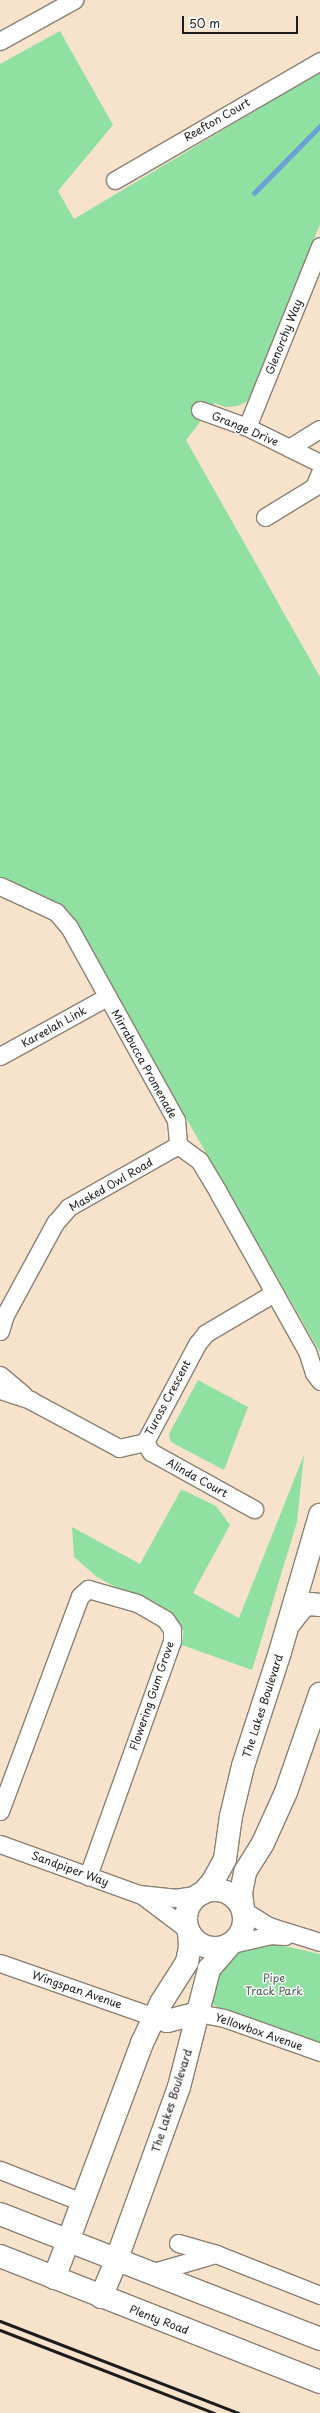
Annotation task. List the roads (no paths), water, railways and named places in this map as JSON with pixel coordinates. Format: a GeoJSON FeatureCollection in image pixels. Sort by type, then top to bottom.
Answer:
{"type":"FeatureCollection","features":[{"type":"Feature","properties":{"kind":"main road","name":"The Lakes Boulevard"},"geometry":{"type":"LineString","coordinates":[[202,1893],[217,1875],[225,1859],[231,1816],[243,1766],[288,1625],[320,1515]]}},
{"type":"Feature","properties":{"kind":"main road"},"geometry":{"type":"LineString","coordinates":[[288,1625],[296,1612],[303,1606],[310,1604],[320,1605]]}},
{"type":"Feature","properties":{"kind":"main road"},"geometry":{"type":"LineString","coordinates":[[188,1931],[194,1940],[202,1946],[222,1948],[231,1944],[243,1929],[243,1909],[240,1894],[245,1872],[262,1843],[286,1792],[320,1694]]}},
{"type":"Feature","properties":{"kind":"main road"},"geometry":{"type":"LineString","coordinates":[[54,2278],[154,2017],[187,1962],[190,1946],[187,1914],[192,1902],[202,1893],[222,1891],[231,1894],[243,1909]]}},
{"type":"Feature","properties":{"kind":"main road","name":"The Lakes Boulevard"},"geometry":{"type":"LineString","coordinates":[[101,2296],[116,2261],[172,2108],[186,2065],[209,1969],[231,1944]]}},
{"type":"Feature","properties":{"kind":"main road"},"geometry":{"type":"LineString","coordinates":[[154,2017],[167,2021],[198,2012]]}},
{"type":"Feature","properties":{"kind":"main road"},"geometry":{"type":"LineString","coordinates":[[0,2214],[116,2261],[320,2339]]}},
{"type":"Feature","properties":{"kind":"main road","name":"Plenty Road"},"geometry":{"type":"LineString","coordinates":[[0,2256],[320,2382]]}},
{"type":"Feature","properties":{"kind":"street"},"geometry":{"type":"LineString","coordinates":[[0,41],[74,0]]}},
{"type":"Feature","properties":{"kind":"street","name":"Reefton Court"},"geometry":{"type":"LineString","coordinates":[[115,180],[320,61]]}},
{"type":"Feature","properties":{"kind":"street","name":"Glenorchy Way"},"geometry":{"type":"LineString","coordinates":[[247,427],[320,246]]}},
{"type":"Feature","properties":{"kind":"street","name":"Grange Drive"},"geometry":{"type":"LineString","coordinates":[[200,410],[247,427],[320,463]]}},
{"type":"Feature","properties":{"kind":"street","name":"Grange Drive"},"geometry":{"type":"LineString","coordinates":[[289,448],[320,429]]}},
{"type":"Feature","properties":{"kind":"street"},"geometry":{"type":"LineString","coordinates":[[265,518],[314,487],[320,473]]}},
{"type":"Feature","properties":{"kind":"street","name":"Mirrabucca Promenade"},"geometry":{"type":"LineString","coordinates":[[0,886],[56,912],[69,927],[176,1120],[178,1146]]}},
{"type":"Feature","properties":{"kind":"street","name":"Kareelah Link"},"geometry":{"type":"LineString","coordinates":[[0,1056],[107,997]]}},
{"type":"Feature","properties":{"kind":"street"},"geometry":{"type":"LineString","coordinates":[[178,1146],[198,1160],[307,1351],[314,1372],[320,1381]]}},
{"type":"Feature","properties":{"kind":"street","name":"Masked Owl Road"},"geometry":{"type":"LineString","coordinates":[[0,1331],[3,1317],[55,1223],[69,1207],[178,1146]]}},
{"type":"Feature","properties":{"kind":"street","name":"Tuross Crescent"},"geometry":{"type":"LineString","coordinates":[[0,1390],[30,1400],[120,1448],[145,1442],[197,1344],[206,1333],[274,1294]]}},
{"type":"Feature","properties":{"kind":"street"},"geometry":{"type":"LineString","coordinates":[[307,1351],[320,1362]]}},
{"type":"Feature","properties":{"kind":"street","name":"Tuross Crescent"},"geometry":{"type":"LineString","coordinates":[[0,1375],[30,1400]]}},
{"type":"Feature","properties":{"kind":"street","name":"Alinda Court"},"geometry":{"type":"LineString","coordinates":[[145,1442],[151,1452],[254,1509]]}},
{"type":"Feature","properties":{"kind":"street","name":"Flowering Gum Grove"},"geometry":{"type":"LineString","coordinates":[[0,1811],[80,1596],[88,1588],[136,1603],[165,1619],[172,1629],[172,1641],[88,1876]]}},
{"type":"Feature","properties":{"kind":"street","name":"Sandpiper Way"},"geometry":{"type":"LineString","coordinates":[[0,1844],[139,1894],[175,1898],[202,1893]]}},
{"type":"Feature","properties":{"kind":"street","name":"Sandpiper Way"},"geometry":{"type":"LineString","coordinates":[[139,1894],[188,1931]]}},
{"type":"Feature","properties":{"kind":"street"},"geometry":{"type":"LineString","coordinates":[[243,1909],[269,1926],[299,1937],[320,1942]]}},
{"type":"Feature","properties":{"kind":"street"},"geometry":{"type":"LineString","coordinates":[[231,1944],[270,1935],[299,1937]]}},
{"type":"Feature","properties":{"kind":"street","name":"Wingspan Avenue"},"geometry":{"type":"LineString","coordinates":[[0,1963],[154,2017]]}},
{"type":"Feature","properties":{"kind":"street","name":"Yellowbox Avenue"},"geometry":{"type":"LineString","coordinates":[[198,2012],[224,2018],[320,2052]]}},
{"type":"Feature","properties":{"kind":"street"},"geometry":{"type":"LineString","coordinates":[[0,2170],[82,2202]]}},
{"type":"Feature","properties":{"kind":"street"},"geometry":{"type":"LineString","coordinates":[[178,2243],[216,2254],[320,2295]]}},
{"type":"Feature","properties":{"kind":"street"},"geometry":{"type":"LineString","coordinates":[[150,2273],[216,2254]]}},
{"type":"Feature","properties":{"kind":"waterway"},"geometry":{"type":"LineString","coordinates":[[254,193],[320,126]]}},
{"type":"Feature","properties":{"kind":"railway"},"geometry":{"type":"LineString","coordinates":[[0,2321],[239,2413]]}},
{"type":"Feature","properties":{"kind":"railway"},"geometry":{"type":"LineString","coordinates":[[0,2330],[214,2413]]}},
{"type":"Feature","properties":{"kind":"park label","name":"Pipe Track Park"},"geometry":{"type":"Point","coordinates":[274,1985]}}]}
